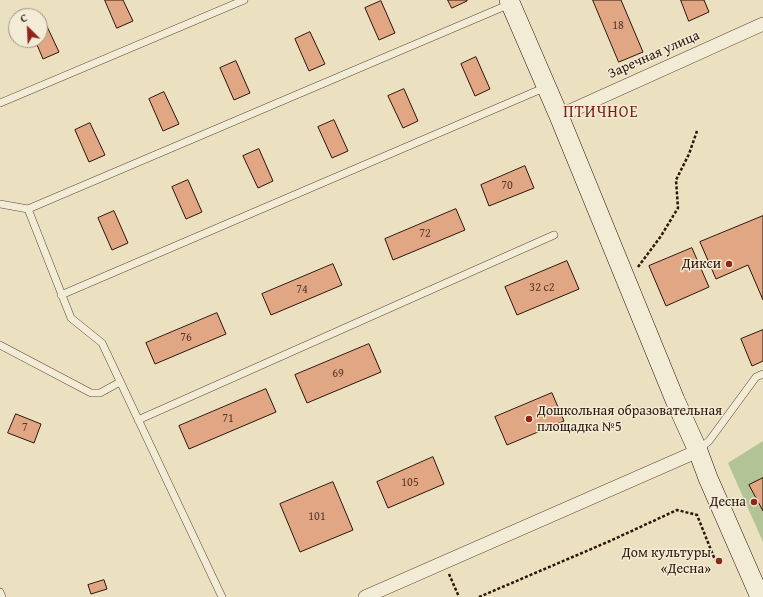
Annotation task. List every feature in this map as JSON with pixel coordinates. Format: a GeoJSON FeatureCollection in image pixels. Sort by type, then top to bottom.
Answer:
{"type":"FeatureCollection","features":[{"type":"Feature","properties":{"kind":"street"},"geometry":{"type":"LineString","coordinates":[[510,2],[559,116],[675,400],[698,450],[711,484],[760,597]]}},
{"type":"Feature","properties":{"kind":"street","name":"Заречная улица"},"geometry":{"type":"LineString","coordinates":[[559,116],[763,24]]}},
{"type":"Feature","properties":{"kind":"street"},"geometry":{"type":"LineString","coordinates":[[365,597],[698,450]]}},
{"type":"Feature","properties":{"kind":"lane"},"geometry":{"type":"LineString","coordinates":[[0,103],[244,0]]}},
{"type":"Feature","properties":{"kind":"lane"},"geometry":{"type":"LineString","coordinates":[[0,204],[28,209],[510,2]]}},
{"type":"Feature","properties":{"kind":"lane"},"geometry":{"type":"LineString","coordinates":[[61,295],[546,87]]}},
{"type":"Feature","properties":{"kind":"lane"},"geometry":{"type":"LineString","coordinates":[[28,209],[71,318],[102,343],[222,597]]}},
{"type":"Feature","properties":{"kind":"lane"},"geometry":{"type":"LineString","coordinates":[[138,420],[554,236]]}},
{"type":"Feature","properties":{"kind":"lane"},"geometry":{"type":"LineString","coordinates":[[0,345],[91,393],[100,393],[120,382]]}},
{"type":"Feature","properties":{"kind":"lane"},"geometry":{"type":"LineString","coordinates":[[698,450],[709,441],[756,377],[763,374]]}},
{"type":"Feature","properties":{"kind":"lane"},"geometry":{"type":"LineString","coordinates":[[0,592],[2,597]]}},
{"type":"Feature","properties":{"kind":"path"},"geometry":{"type":"LineString","coordinates":[[638,268],[661,236],[678,208],[676,180],[689,154],[697,131]]}},
{"type":"Feature","properties":{"kind":"path"},"geometry":{"type":"LineString","coordinates":[[478,597],[610,541],[677,510],[697,514],[715,560]]}},
{"type":"Feature","properties":{"kind":"path"},"geometry":{"type":"LineString","coordinates":[[444,563],[459,597]]}},
{"type":"Feature","properties":{"kind":"green space","name":"Десна"},"geometry":{"type":"Polygon","coordinates":[[[763,441],[763,542],[728,463],[763,441]]]}},
{"type":"Feature","properties":{"kind":"building"},"geometry":{"type":"Polygon","coordinates":[[[105,0],[123,0],[133,21],[117,28],[105,0]]]}},
{"type":"Feature","properties":{"kind":"building"},"geometry":{"type":"Polygon","coordinates":[[[448,0],[467,0],[467,1],[452,8],[448,0]]]}},
{"type":"Feature","properties":{"kind":"building"},"geometry":{"type":"Polygon","coordinates":[[[593,0],[621,0],[643,52],[619,62],[593,0]]]}},
{"type":"Feature","properties":{"kind":"building"},"geometry":{"type":"Polygon","coordinates":[[[681,0],[704,0],[709,12],[689,21],[681,0]]]}},
{"type":"Feature","properties":{"kind":"building"},"geometry":{"type":"Polygon","coordinates":[[[381,1],[395,33],[379,40],[365,8],[381,1]]]}},
{"type":"Feature","properties":{"kind":"building"},"geometry":{"type":"Polygon","coordinates":[[[48,29],[59,52],[43,59],[38,48],[48,48],[48,29]]]}},
{"type":"Feature","properties":{"kind":"building"},"geometry":{"type":"Polygon","coordinates":[[[310,32],[325,64],[309,71],[295,39],[310,32]]]}},
{"type":"Feature","properties":{"kind":"building"},"geometry":{"type":"Polygon","coordinates":[[[476,57],[490,89],[475,96],[461,64],[476,57]]]}},
{"type":"Feature","properties":{"kind":"building"},"geometry":{"type":"Polygon","coordinates":[[[236,61],[250,93],[234,100],[220,68],[236,61]]]}},
{"type":"Feature","properties":{"kind":"building"},"geometry":{"type":"Polygon","coordinates":[[[404,89],[418,121],[403,128],[388,96],[404,89]]]}},
{"type":"Feature","properties":{"kind":"building"},"geometry":{"type":"Polygon","coordinates":[[[164,92],[179,124],[163,131],[149,99],[164,92]]]}},
{"type":"Feature","properties":{"kind":"building"},"geometry":{"type":"Polygon","coordinates":[[[334,120],[348,151],[332,158],[318,127],[334,120]]]}},
{"type":"Feature","properties":{"kind":"building"},"geometry":{"type":"Polygon","coordinates":[[[90,123],[105,155],[89,162],[75,130],[90,123]]]}},
{"type":"Feature","properties":{"kind":"building"},"geometry":{"type":"Polygon","coordinates":[[[259,149],[273,181],[258,188],[243,156],[259,149]]]}},
{"type":"Feature","properties":{"kind":"building"},"geometry":{"type":"Polygon","coordinates":[[[525,166],[534,188],[489,206],[481,185],[525,166]]]}},
{"type":"Feature","properties":{"kind":"building"},"geometry":{"type":"Polygon","coordinates":[[[188,180],[202,212],[186,219],[172,187],[188,180]]]}},
{"type":"Feature","properties":{"kind":"building"},"geometry":{"type":"Polygon","coordinates":[[[456,209],[465,230],[393,260],[385,239],[456,209]]]}},
{"type":"Feature","properties":{"kind":"building"},"geometry":{"type":"Polygon","coordinates":[[[114,211],[128,243],[112,250],[98,218],[114,211]]]}},
{"type":"Feature","properties":{"kind":"building"},"geometry":{"type":"Polygon","coordinates":[[[763,216],[763,300],[748,265],[716,279],[700,242],[763,216]]]}},
{"type":"Feature","properties":{"kind":"building"},"geometry":{"type":"Polygon","coordinates":[[[692,248],[709,287],[666,306],[649,266],[692,248]]]}},
{"type":"Feature","properties":{"kind":"building"},"geometry":{"type":"Polygon","coordinates":[[[567,261],[579,289],[517,315],[505,287],[567,261]]]}},
{"type":"Feature","properties":{"kind":"building"},"geometry":{"type":"Polygon","coordinates":[[[333,264],[342,285],[271,315],[262,294],[333,264]]]}},
{"type":"Feature","properties":{"kind":"building"},"geometry":{"type":"Polygon","coordinates":[[[217,313],[226,334],[155,364],[146,343],[217,313]]]}},
{"type":"Feature","properties":{"kind":"building"},"geometry":{"type":"Polygon","coordinates":[[[763,330],[763,361],[752,366],[741,339],[763,330]]]}},
{"type":"Feature","properties":{"kind":"building"},"geometry":{"type":"Polygon","coordinates":[[[369,344],[381,372],[307,403],[295,375],[369,344]]]}},
{"type":"Feature","properties":{"kind":"building"},"geometry":{"type":"Polygon","coordinates":[[[266,389],[276,412],[189,449],[179,426],[266,389]]]}},
{"type":"Feature","properties":{"kind":"building","name":"Дошкольная образовательная площадка №5"},"geometry":{"type":"Polygon","coordinates":[[[552,393],[564,421],[507,445],[495,417],[552,393]]]}},
{"type":"Feature","properties":{"kind":"building"},"geometry":{"type":"Polygon","coordinates":[[[16,414],[41,424],[34,443],[8,433],[16,414]]]}},
{"type":"Feature","properties":{"kind":"building"},"geometry":{"type":"Polygon","coordinates":[[[433,457],[444,484],[388,508],[377,482],[433,457]]]}},
{"type":"Feature","properties":{"kind":"building"},"geometry":{"type":"Polygon","coordinates":[[[763,478],[763,511],[749,485],[763,478]]]}},
{"type":"Feature","properties":{"kind":"building"},"geometry":{"type":"Polygon","coordinates":[[[333,482],[353,530],[300,552],[280,504],[333,482]]]}},
{"type":"Feature","properties":{"kind":"building"},"geometry":{"type":"Polygon","coordinates":[[[104,580],[107,589],[91,594],[88,585],[104,580]]]}},
{"type":"Feature","properties":{"kind":"place","name":"Дикси"},"geometry":{"type":"Point","coordinates":[729,264]}},
{"type":"Feature","properties":{"kind":"place","name":"Дошкольная образовательная площадка №5"},"geometry":{"type":"Point","coordinates":[529,419]}},
{"type":"Feature","properties":{"kind":"place","name":"Десна"},"geometry":{"type":"Point","coordinates":[754,502]}},
{"type":"Feature","properties":{"kind":"place","name":"Дом культуры «Десна»"},"geometry":{"type":"Point","coordinates":[719,561]}},
{"type":"Feature","properties":{"kind":"district","name":"ПТИЧНОЕ"},"geometry":{"type":"Point","coordinates":[601,113]}}]}
